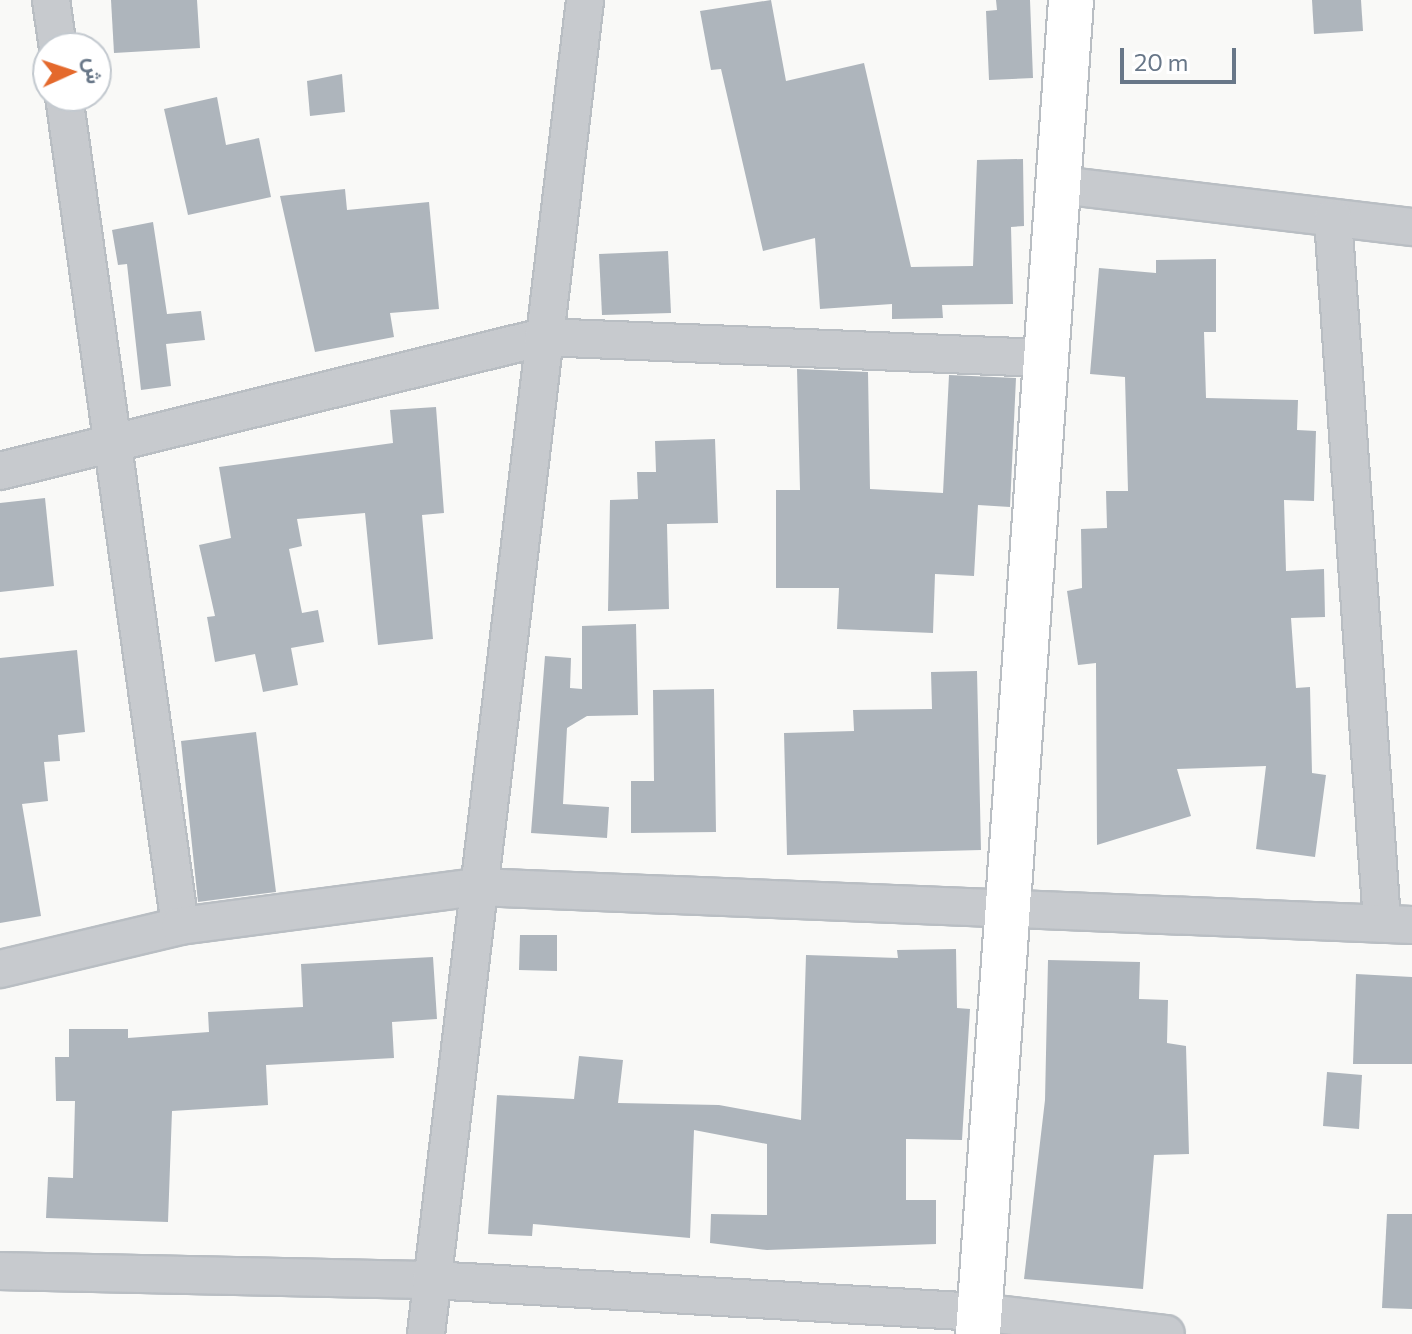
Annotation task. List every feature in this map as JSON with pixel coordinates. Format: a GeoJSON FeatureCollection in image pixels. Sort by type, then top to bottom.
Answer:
{"type":"FeatureCollection","features":[{"type":"Feature","properties":{"kind":"street"},"geometry":{"type":"LineString","coordinates":[[51,0],[56,32]]}},
{"type":"Feature","properties":{"kind":"street"},"geometry":{"type":"LineString","coordinates":[[426,1334],[585,0]]}},
{"type":"Feature","properties":{"kind":"street"},"geometry":{"type":"LineString","coordinates":[[978,1323],[1002,914],[1043,358],[1060,185],[1071,0]]}},
{"type":"Feature","properties":{"kind":"street"},"geometry":{"type":"LineString","coordinates":[[66,112],[108,446],[180,926]]}},
{"type":"Feature","properties":{"kind":"street"},"geometry":{"type":"LineString","coordinates":[[1060,185],[1412,227]]}},
{"type":"Feature","properties":{"kind":"street"},"geometry":{"type":"LineString","coordinates":[[0,969],[180,926],[477,887],[1002,914],[1397,924],[1333,218]]}},
{"type":"Feature","properties":{"kind":"street"},"geometry":{"type":"LineString","coordinates":[[0,471],[543,337],[1043,358]]}},
{"type":"Feature","properties":{"kind":"street"},"geometry":{"type":"LineString","coordinates":[[0,1271],[431,1280],[978,1323],[1166,1334]]}},
{"type":"Feature","properties":{"kind":"building"},"geometry":{"type":"Polygon","coordinates":[[[111,0],[197,0],[200,48],[114,53],[111,0]]]}},
{"type":"Feature","properties":{"kind":"building"},"geometry":{"type":"Polygon","coordinates":[[[771,0],[786,81],[864,63],[911,267],[973,266],[977,160],[1023,159],[1024,226],[1011,227],[1013,304],[942,305],[943,318],[892,319],[892,304],[820,309],[815,238],[763,251],[721,69],[711,70],[700,11],[771,0]]]}},
{"type":"Feature","properties":{"kind":"building"},"geometry":{"type":"Polygon","coordinates":[[[996,0],[1030,0],[1033,78],[989,80],[986,11],[997,10],[996,0]]]}},
{"type":"Feature","properties":{"kind":"building"},"geometry":{"type":"Polygon","coordinates":[[[1312,0],[1361,0],[1363,31],[1314,34],[1312,0]]]}},
{"type":"Feature","properties":{"kind":"building"},"geometry":{"type":"Polygon","coordinates":[[[342,74],[345,112],[310,116],[307,81],[342,74]]]}},
{"type":"Feature","properties":{"kind":"building"},"geometry":{"type":"Polygon","coordinates":[[[217,97],[226,145],[259,138],[271,197],[188,215],[164,109],[217,97]]]}},
{"type":"Feature","properties":{"kind":"building"},"geometry":{"type":"Polygon","coordinates":[[[345,189],[347,210],[429,202],[439,309],[390,313],[394,337],[315,352],[280,196],[345,189]]]}},
{"type":"Feature","properties":{"kind":"building"},"geometry":{"type":"Polygon","coordinates":[[[153,222],[167,314],[201,311],[205,340],[166,344],[171,386],[141,390],[127,264],[118,265],[112,230],[153,222]]]}},
{"type":"Feature","properties":{"kind":"building"},"geometry":{"type":"Polygon","coordinates":[[[668,251],[671,313],[602,315],[599,254],[668,251]]]}},
{"type":"Feature","properties":{"kind":"building"},"geometry":{"type":"Polygon","coordinates":[[[1216,259],[1216,332],[1204,332],[1206,398],[1298,400],[1297,430],[1316,431],[1314,501],[1284,500],[1286,571],[1324,569],[1325,617],[1291,618],[1296,688],[1310,687],[1312,773],[1326,775],[1315,857],[1256,849],[1266,766],[1177,769],[1191,816],[1097,845],[1096,663],[1078,665],[1067,591],[1082,588],[1081,529],[1107,528],[1106,491],[1128,491],[1125,377],[1090,374],[1099,268],[1156,273],[1156,260],[1216,259]]]}},
{"type":"Feature","properties":{"kind":"building"},"geometry":{"type":"Polygon","coordinates":[[[797,369],[868,372],[870,489],[943,493],[949,375],[1016,378],[1010,507],[978,505],[974,576],[935,574],[933,633],[837,629],[839,588],[776,588],[776,490],[800,490],[797,369]]]}},
{"type":"Feature","properties":{"kind":"building"},"geometry":{"type":"Polygon","coordinates":[[[436,407],[444,513],[422,515],[433,639],[378,645],[365,513],[297,519],[302,546],[289,549],[302,613],[318,610],[324,642],[291,648],[298,685],[263,692],[255,654],[215,662],[207,617],[215,616],[199,545],[231,538],[219,467],[393,443],[390,410],[436,407]]]}},
{"type":"Feature","properties":{"kind":"building"},"geometry":{"type":"Polygon","coordinates":[[[715,439],[718,523],[667,524],[669,609],[608,611],[610,500],[638,499],[637,472],[656,472],[655,441],[715,439]]]}},
{"type":"Feature","properties":{"kind":"building"},"geometry":{"type":"Polygon","coordinates":[[[45,498],[54,586],[0,592],[0,503],[45,498]]]}},
{"type":"Feature","properties":{"kind":"building"},"geometry":{"type":"Polygon","coordinates":[[[636,624],[638,715],[587,716],[567,728],[563,804],[609,807],[607,838],[531,833],[545,656],[571,658],[570,688],[582,689],[582,626],[636,624]]]}},
{"type":"Feature","properties":{"kind":"building"},"geometry":{"type":"Polygon","coordinates":[[[77,650],[85,732],[58,735],[60,761],[44,762],[48,801],[22,804],[41,916],[0,923],[0,658],[77,650]]]}},
{"type":"Feature","properties":{"kind":"building"},"geometry":{"type":"Polygon","coordinates":[[[977,671],[981,850],[787,855],[784,733],[854,731],[853,710],[932,709],[931,672],[977,671]]]}},
{"type":"Feature","properties":{"kind":"building"},"geometry":{"type":"Polygon","coordinates":[[[714,689],[716,832],[631,833],[631,781],[654,781],[653,690],[714,689]]]}},
{"type":"Feature","properties":{"kind":"building"},"geometry":{"type":"Polygon","coordinates":[[[256,732],[276,892],[198,902],[181,741],[256,732]]]}},
{"type":"Feature","properties":{"kind":"building"},"geometry":{"type":"Polygon","coordinates":[[[520,935],[557,935],[557,971],[519,970],[520,935]]]}},
{"type":"Feature","properties":{"kind":"building"},"geometry":{"type":"Polygon","coordinates":[[[956,949],[957,1008],[970,1009],[962,1140],[906,1139],[906,1200],[936,1200],[936,1244],[767,1250],[710,1243],[711,1214],[767,1215],[767,1144],[694,1130],[690,1238],[533,1224],[532,1236],[488,1234],[497,1095],[574,1099],[579,1056],[623,1060],[618,1103],[719,1105],[801,1120],[806,955],[898,958],[897,950],[956,949]]]}},
{"type":"Feature","properties":{"kind":"building"},"geometry":{"type":"Polygon","coordinates":[[[433,957],[437,1019],[392,1022],[394,1058],[266,1065],[268,1105],[172,1111],[168,1222],[46,1218],[48,1177],[73,1178],[75,1101],[56,1101],[55,1057],[69,1057],[69,1029],[128,1029],[128,1038],[209,1032],[208,1012],[303,1007],[301,964],[433,957]]]}},
{"type":"Feature","properties":{"kind":"building"},"geometry":{"type":"Polygon","coordinates":[[[1048,960],[1140,962],[1139,999],[1168,1000],[1167,1043],[1186,1046],[1189,1154],[1154,1155],[1143,1289],[1024,1279],[1045,1100],[1048,960]]]}},
{"type":"Feature","properties":{"kind":"building"},"geometry":{"type":"Polygon","coordinates":[[[1356,974],[1412,977],[1412,1064],[1353,1064],[1356,974]]]}},
{"type":"Feature","properties":{"kind":"building"},"geometry":{"type":"Polygon","coordinates":[[[1327,1072],[1362,1075],[1359,1129],[1323,1126],[1327,1072]]]}},
{"type":"Feature","properties":{"kind":"building"},"geometry":{"type":"Polygon","coordinates":[[[1387,1214],[1412,1214],[1412,1309],[1382,1308],[1387,1214]]]}}]}
